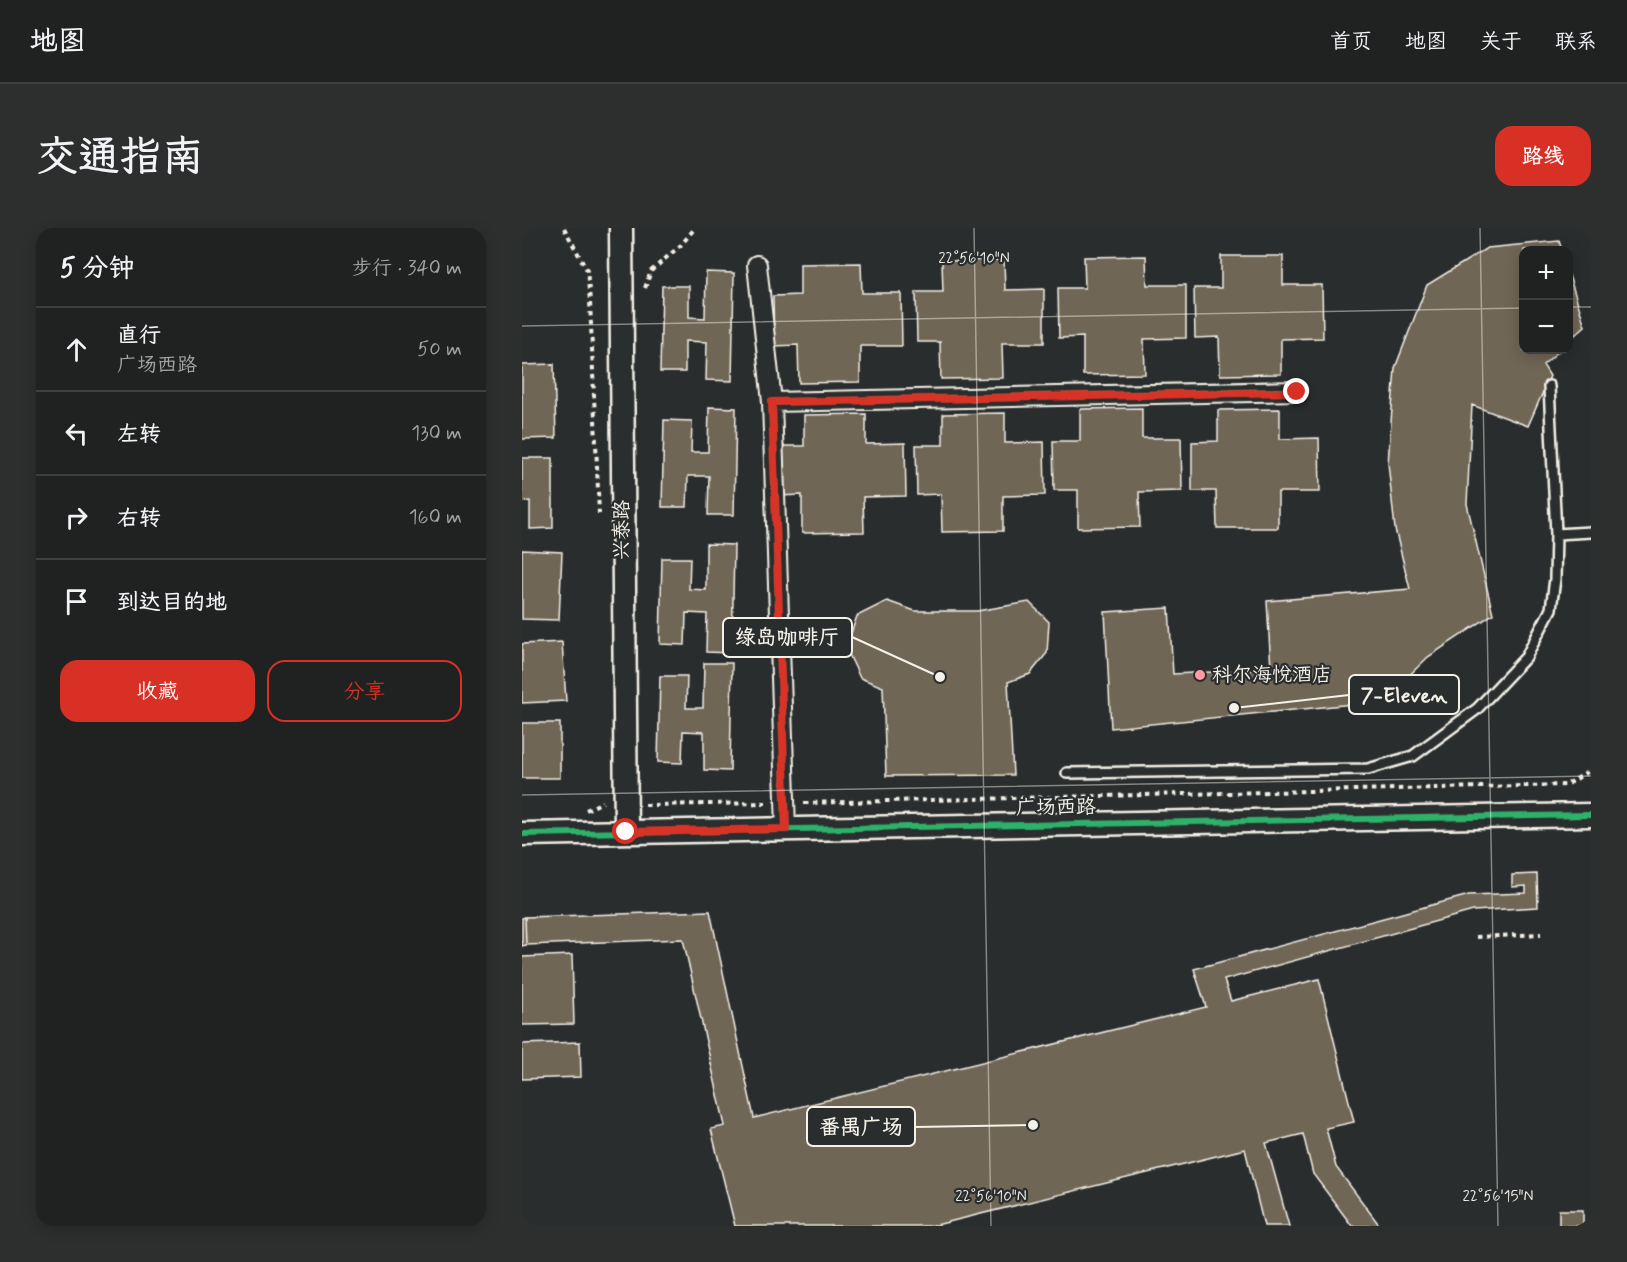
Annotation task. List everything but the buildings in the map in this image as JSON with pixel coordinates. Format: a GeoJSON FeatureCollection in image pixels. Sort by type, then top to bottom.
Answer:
{"type":"FeatureCollection","features":[{"type":"Feature","properties":{"kind":"street","name":"兴泰路"},"geometry":{"type":"LineString","coordinates":[[621,228],[626,832]]}},
{"type":"Feature","properties":{"kind":"street"},"geometry":{"type":"LineString","coordinates":[[757,265],[772,402],[786,829]]}},
{"type":"Feature","properties":{"kind":"street"},"geometry":{"type":"LineString","coordinates":[[772,402],[1297,392]]}},
{"type":"Feature","properties":{"kind":"street","name":"广场西路"},"geometry":{"type":"LineString","coordinates":[[522,834],[1591,815]]}},
{"type":"Feature","properties":{"kind":"lane"},"geometry":{"type":"LineString","coordinates":[[1066,773],[1368,769],[1413,756],[1477,709],[1526,657],[1551,609],[1555,579],[1556,534],[1549,386]]}},
{"type":"Feature","properties":{"kind":"lane"},"geometry":{"type":"LineString","coordinates":[[1556,534],[1591,532]]}},
{"type":"Feature","properties":{"kind":"path"},"geometry":{"type":"LineString","coordinates":[[564,228],[586,270],[590,302],[599,523]]}},
{"type":"Feature","properties":{"kind":"path"},"geometry":{"type":"LineString","coordinates":[[645,298],[645,286],[651,271],[681,246],[695,228]]}},
{"type":"Feature","properties":{"kind":"path"},"geometry":{"type":"LineString","coordinates":[[647,793],[647,805],[1566,785],[1591,770]]}},
{"type":"Feature","properties":{"kind":"path"},"geometry":{"type":"LineString","coordinates":[[585,811],[603,803],[606,793]]}},
{"type":"Feature","properties":{"kind":"path"},"geometry":{"type":"LineString","coordinates":[[1476,937],[1541,934]]}},
{"type":"Feature","properties":{"kind":"cycle path"},"geometry":{"type":"LineString","coordinates":[[786,829],[772,402],[1297,391]]}},
{"type":"Feature","properties":{"kind":"cycle path"},"geometry":{"type":"LineString","coordinates":[[522,834],[1591,815]]}},
{"type":"Feature","properties":{"kind":"place","name":"科尔海悦酒店"},"geometry":{"type":"Point","coordinates":[1200,675]}},
{"type":"Feature","properties":{"kind":"place","name":"绿岛咖啡厅"},"geometry":{"type":"Point","coordinates":[940,677]}},
{"type":"Feature","properties":{"kind":"place","name":"7-Eleven"},"geometry":{"type":"Point","coordinates":[1234,708]}},
{"type":"Feature","properties":{"kind":"place","name":"番禺广场"},"geometry":{"type":"Point","coordinates":[1033,1125]}},
{"type":"Feature","properties":{"kind":"route"},"geometry":{"type":"LineString","coordinates":[[626,832],[786,829],[772,402],[1297,392]]}}]}
